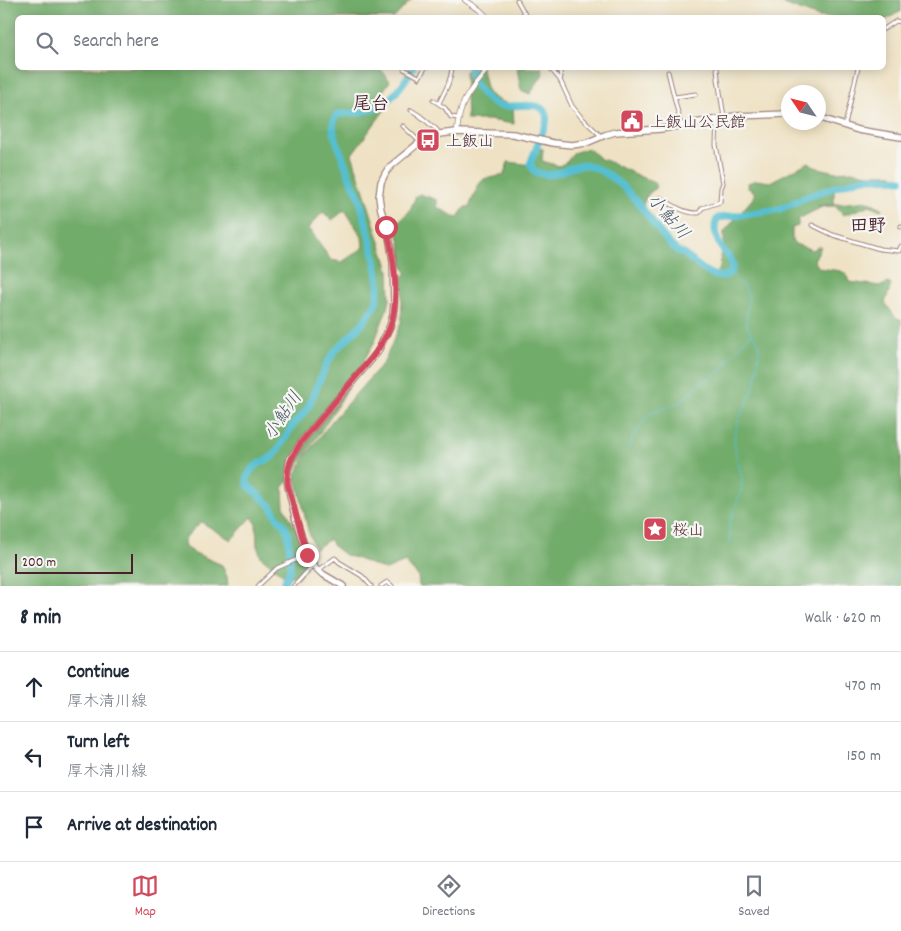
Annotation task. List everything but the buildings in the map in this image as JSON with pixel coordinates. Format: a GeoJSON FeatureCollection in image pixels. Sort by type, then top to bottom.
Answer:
{"type":"FeatureCollection","features":[{"type":"Feature","properties":{"kind":"main road"},"geometry":{"type":"LineString","coordinates":[[343,586],[321,574],[307,555],[288,486],[287,475],[292,455],[376,353],[387,334],[393,315],[394,281],[390,242],[379,202],[383,177],[392,165],[420,142],[437,134],[457,132],[512,134],[572,145],[586,143],[615,132],[661,129],[724,117],[781,114]]}},
{"type":"Feature","properties":{"kind":"main road"},"geometry":{"type":"LineString","coordinates":[[826,120],[858,130],[901,137]]}},
{"type":"Feature","properties":{"kind":"street"},"geometry":{"type":"LineString","coordinates":[[465,0],[485,15]]}},
{"type":"Feature","properties":{"kind":"street"},"geometry":{"type":"LineString","coordinates":[[517,0],[526,15]]}},
{"type":"Feature","properties":{"kind":"street"},"geometry":{"type":"LineString","coordinates":[[886,27],[896,21],[901,22]]}},
{"type":"Feature","properties":{"kind":"street"},"geometry":{"type":"LineString","coordinates":[[401,75],[404,70]]}},
{"type":"Feature","properties":{"kind":"street"},"geometry":{"type":"LineString","coordinates":[[408,70],[419,78],[424,70]]}},
{"type":"Feature","properties":{"kind":"street"},"geometry":{"type":"LineString","coordinates":[[439,103],[448,86],[452,70]]}},
{"type":"Feature","properties":{"kind":"street"},"geometry":{"type":"LineString","coordinates":[[457,132],[458,118],[463,103],[487,70]]}},
{"type":"Feature","properties":{"kind":"street"},"geometry":{"type":"LineString","coordinates":[[552,70],[560,80],[572,106],[601,137]]}},
{"type":"Feature","properties":{"kind":"street"},"geometry":{"type":"LineString","coordinates":[[559,70],[560,80]]}},
{"type":"Feature","properties":{"kind":"street"},"geometry":{"type":"LineString","coordinates":[[718,70],[724,117]]}},
{"type":"Feature","properties":{"kind":"street"},"geometry":{"type":"LineString","coordinates":[[845,126],[858,70]]}},
{"type":"Feature","properties":{"kind":"street"},"geometry":{"type":"LineString","coordinates":[[668,72],[681,125]]}},
{"type":"Feature","properties":{"kind":"street"},"geometry":{"type":"LineString","coordinates":[[675,97],[696,94]]}},
{"type":"Feature","properties":{"kind":"street"},"geometry":{"type":"LineString","coordinates":[[433,100],[445,108],[453,122]]}},
{"type":"Feature","properties":{"kind":"street"},"geometry":{"type":"LineString","coordinates":[[411,110],[437,130],[437,134]]}},
{"type":"Feature","properties":{"kind":"street"},"geometry":{"type":"LineString","coordinates":[[451,117],[458,118]]}},
{"type":"Feature","properties":{"kind":"street"},"geometry":{"type":"LineString","coordinates":[[661,198],[686,212],[694,214],[699,213],[702,208],[720,202],[723,183],[716,145],[718,118]]}},
{"type":"Feature","properties":{"kind":"street"},"geometry":{"type":"LineString","coordinates":[[403,126],[420,142]]}},
{"type":"Feature","properties":{"kind":"street"},"geometry":{"type":"LineString","coordinates":[[812,225],[833,236],[880,249],[899,251],[901,246]]}},
{"type":"Feature","properties":{"kind":"street"},"geometry":{"type":"LineString","coordinates":[[258,586],[280,566],[307,555]]}},
{"type":"Feature","properties":{"kind":"street"},"geometry":{"type":"LineString","coordinates":[[318,570],[335,558],[362,576],[371,586]]}},
{"type":"Feature","properties":{"kind":"street"},"geometry":{"type":"LineString","coordinates":[[294,586],[313,565]]}},
{"type":"Feature","properties":{"kind":"street"},"geometry":{"type":"LineString","coordinates":[[381,586],[388,582],[392,586]]}},
{"type":"Feature","properties":{"kind":"green space"},"geometry":{"type":"Polygon","coordinates":[[[0,0],[411,0],[397,15],[15,15],[15,70],[382,70],[390,81],[383,91],[389,104],[352,154],[389,270],[390,301],[374,343],[341,400],[283,488],[284,507],[303,542],[306,568],[298,577],[285,576],[261,557],[257,546],[256,523],[252,517],[231,540],[201,522],[186,537],[184,546],[222,565],[227,577],[228,586],[0,586],[0,0]],[[345,210],[332,220],[323,212],[308,228],[331,260],[342,262],[363,248],[362,237],[345,210]]]}},
{"type":"Feature","properties":{"kind":"green space"},"geometry":{"type":"Polygon","coordinates":[[[773,0],[901,0],[901,12],[886,20],[886,15],[814,15],[773,0]]]}},
{"type":"Feature","properties":{"kind":"green space"},"geometry":{"type":"Polygon","coordinates":[[[482,70],[489,93],[497,100],[513,106],[514,124],[489,120],[467,120],[465,71],[482,70]]]}},
{"type":"Feature","properties":{"kind":"green space"},"geometry":{"type":"Polygon","coordinates":[[[517,70],[542,70],[543,74],[530,94],[521,90],[517,70]]]}},
{"type":"Feature","properties":{"kind":"green space"},"geometry":{"type":"Polygon","coordinates":[[[537,148],[543,149],[542,161],[559,166],[567,162],[573,153],[588,148],[600,159],[656,184],[655,189],[647,196],[643,205],[654,219],[656,228],[692,265],[704,271],[716,273],[720,268],[721,255],[724,250],[724,232],[754,197],[754,191],[748,188],[748,183],[756,180],[770,182],[809,162],[815,167],[835,172],[852,171],[867,174],[893,174],[893,182],[880,181],[875,178],[832,186],[834,190],[834,203],[818,206],[868,201],[882,208],[881,210],[870,205],[844,215],[836,206],[822,207],[798,219],[798,226],[792,228],[792,240],[795,244],[813,250],[819,246],[821,247],[814,260],[819,268],[841,271],[846,274],[849,282],[881,286],[889,283],[891,285],[885,303],[896,318],[901,319],[901,586],[419,586],[418,576],[405,562],[386,570],[345,555],[332,545],[330,539],[315,549],[308,530],[296,474],[307,454],[331,422],[384,362],[401,323],[403,276],[406,275],[406,270],[403,268],[401,246],[395,224],[409,212],[416,196],[420,194],[437,200],[437,207],[457,218],[465,207],[469,207],[479,184],[484,179],[504,175],[508,162],[531,165],[537,148]]]}},
{"type":"Feature","properties":{"kind":"waterway","name":"小鮎川"},"geometry":{"type":"LineString","coordinates":[[284,586],[290,569],[288,534],[285,526],[271,506],[247,484],[247,478],[252,469],[273,457],[293,425],[305,412],[327,363],[336,350],[362,324],[374,307],[379,284],[374,254],[359,196],[350,178],[334,134],[335,117],[344,113],[357,113],[368,110],[384,103],[397,92],[412,70]]}},
{"type":"Feature","properties":{"kind":"waterway","name":"小鮎川"},"geometry":{"type":"LineString","coordinates":[[470,70],[479,89],[496,105],[530,105],[543,109],[546,115],[546,123],[530,164],[534,171],[546,175],[583,165],[601,171],[617,181],[627,191],[674,248],[704,270],[716,276],[722,277],[727,275],[733,267],[731,260],[720,246],[716,235],[715,224],[718,218],[780,209],[811,195],[863,178],[901,180]]}},
{"type":"Feature","properties":{"kind":"waterway"},"geometry":{"type":"LineString","coordinates":[[730,272],[744,287],[749,296],[747,327],[758,341],[759,352],[756,381],[740,416],[734,437],[742,478],[742,488],[729,525],[730,545]]}},
{"type":"Feature","properties":{"kind":"waterway"},"geometry":{"type":"LineString","coordinates":[[627,448],[645,419],[653,413],[680,402],[701,383],[722,370],[728,360],[751,334]]}},
{"type":"Feature","properties":{"kind":"waterway"},"geometry":{"type":"LineString","coordinates":[[893,586],[901,563]]}},
{"type":"Feature","properties":{"kind":"place","name":"上飯山公民館"},"geometry":{"type":"Point","coordinates":[632,121]}},
{"type":"Feature","properties":{"kind":"place","name":"上飯山"},"geometry":{"type":"Point","coordinates":[428,140]}},
{"type":"Feature","properties":{"kind":"place","name":"桜山"},"geometry":{"type":"Point","coordinates":[655,529]}},
{"type":"Feature","properties":{"kind":"district","name":"尾台"},"geometry":{"type":"Point","coordinates":[371,103]}},
{"type":"Feature","properties":{"kind":"district","name":"田野"},"geometry":{"type":"Point","coordinates":[868,225]}},
{"type":"Feature","properties":{"kind":"route"},"geometry":{"type":"LineString","coordinates":[[307,555],[288,486],[289,463],[302,441],[370,360],[387,334],[393,315],[394,281],[392,255],[386,227]]}}]}
